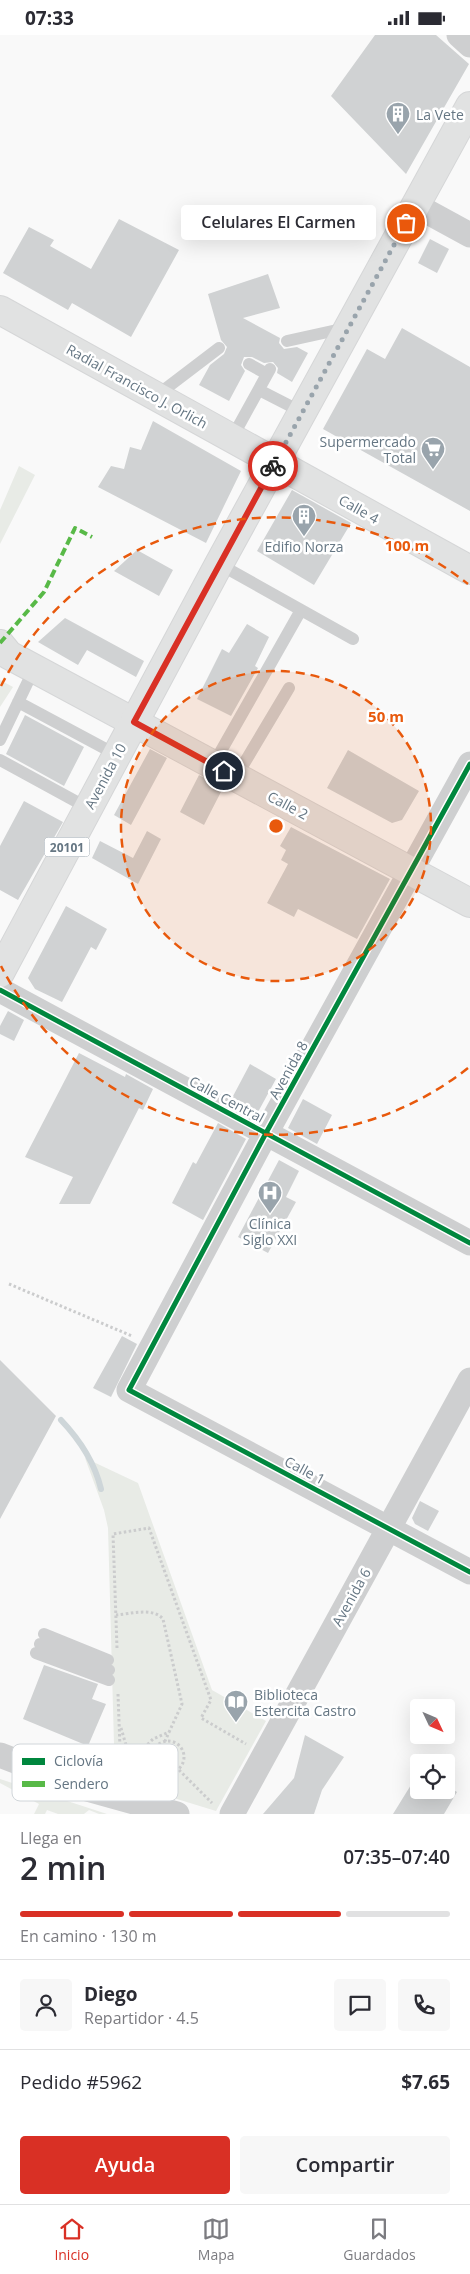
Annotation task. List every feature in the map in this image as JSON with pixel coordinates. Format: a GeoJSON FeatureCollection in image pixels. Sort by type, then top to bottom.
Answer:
{"type":"FeatureCollection","features":[{"type":"Feature","properties":{"kind":"main road","name":"Avenida 10"},"geometry":{"type":"LineString","coordinates":[[0,973],[274,462],[470,105]]}},
{"type":"Feature","properties":{"kind":"main road","name":"Radial Francisco J. Orlich"},"geometry":{"type":"LineString","coordinates":[[0,310],[274,462]]}},
{"type":"Feature","properties":{"kind":"main road","name":"Calle 4"},"geometry":{"type":"LineString","coordinates":[[274,462],[470,570]]}},
{"type":"Feature","properties":{"kind":"main road","name":"Calle 2"},"geometry":{"type":"LineString","coordinates":[[3,650],[34,669],[470,903]]}},
{"type":"Feature","properties":{"kind":"street"},"geometry":{"type":"LineString","coordinates":[[459,35],[470,45]]}},
{"type":"Feature","properties":{"kind":"street"},"geometry":{"type":"LineString","coordinates":[[416,205],[470,235]]}},
{"type":"Feature","properties":{"kind":"street","name":"Avenida 8"},"geometry":{"type":"LineString","coordinates":[[130,1390],[266,1133],[470,764]]}},
{"type":"Feature","properties":{"kind":"street","name":"Calle Central"},"geometry":{"type":"LineString","coordinates":[[0,990],[470,1243]]}},
{"type":"Feature","properties":{"kind":"street","name":"Avenida 6"},"geometry":{"type":"LineString","coordinates":[[223,1809],[389,1528],[470,1380]]}},
{"type":"Feature","properties":{"kind":"street","name":"Calle 1"},"geometry":{"type":"LineString","coordinates":[[130,1390],[470,1572]]}},
{"type":"Feature","properties":{"kind":"street"},"geometry":{"type":"LineString","coordinates":[[0,1755],[12,1760]]}},
{"type":"Feature","properties":{"kind":"street"},"geometry":{"type":"LineString","coordinates":[[130,1801],[177,1814]]}},
{"type":"Feature","properties":{"kind":"lane"},"geometry":{"type":"LineString","coordinates":[[287,341],[348,327]]}},
{"type":"Feature","properties":{"kind":"lane"},"geometry":{"type":"LineString","coordinates":[[156,397],[219,348]]}},
{"type":"Feature","properties":{"kind":"lane"},"geometry":{"type":"LineString","coordinates":[[232,438],[268,372],[249,364]]}},
{"type":"Feature","properties":{"kind":"lane"},"geometry":{"type":"LineString","coordinates":[[259,390],[302,412]]}},
{"type":"Feature","properties":{"kind":"lane"},"geometry":{"type":"LineString","coordinates":[[219,564],[353,639]]}},
{"type":"Feature","properties":{"kind":"lane"},"geometry":{"type":"LineString","coordinates":[[224,771],[301,610]]}},
{"type":"Feature","properties":{"kind":"lane"},"geometry":{"type":"LineString","coordinates":[[0,741],[34,669]]}},
{"type":"Feature","properties":{"kind":"lane"},"geometry":{"type":"LineString","coordinates":[[224,771],[289,688]]}},
{"type":"Feature","properties":{"kind":"lane"},"geometry":{"type":"LineString","coordinates":[[18,702],[117,755]]}},
{"type":"Feature","properties":{"kind":"lane"},"geometry":{"type":"LineString","coordinates":[[0,760],[88,808]]}},
{"type":"Feature","properties":{"kind":"lane"},"geometry":{"type":"LineString","coordinates":[[111,1666],[40,1644],[111,1666]]}},
{"type":"Feature","properties":{"kind":"path"},"geometry":{"type":"LineString","coordinates":[[9,1284],[153,1345]]}},
{"type":"Feature","properties":{"kind":"path"},"geometry":{"type":"LineString","coordinates":[[111,1666],[116,1615],[113,1534],[149,1528],[211,1700],[201,1718],[247,1745]]}},
{"type":"Feature","properties":{"kind":"path"},"geometry":{"type":"LineString","coordinates":[[116,1615],[151,1612],[160,1615],[163,1619],[182,1704],[165,1741],[160,1744]]}},
{"type":"Feature","properties":{"kind":"path"},"geometry":{"type":"LineString","coordinates":[[118,1693],[120,1744]]}},
{"type":"Feature","properties":{"kind":"path"},"geometry":{"type":"LineString","coordinates":[[119,1722],[126,1744]]}},
{"type":"Feature","properties":{"kind":"path"},"geometry":{"type":"LineString","coordinates":[[148,1744],[153,1739],[170,1731]]}},
{"type":"Feature","properties":{"kind":"path"},"geometry":{"type":"LineString","coordinates":[[165,1741],[177,1744]]}},
{"type":"Feature","properties":{"kind":"path"},"geometry":{"type":"LineString","coordinates":[[178,1745],[183,1750],[184,1761],[179,1770],[223,1809]]}},
{"type":"Feature","properties":{"kind":"shaded area"},"geometry":{"type":"Polygon","coordinates":[[[19,466],[35,475],[0,544],[0,510],[19,466]]]}},
{"type":"Feature","properties":{"kind":"shaded area"},"geometry":{"type":"Polygon","coordinates":[[[0,680],[13,687],[0,707],[0,680]]]}},
{"type":"Feature","properties":{"kind":"shaded area"},"geometry":{"type":"Polygon","coordinates":[[[85,1458],[138,1483],[212,1690],[266,1721],[216,1811],[178,1799],[178,1744],[114,1744],[108,1528],[104,1510],[85,1458]]]}},
{"type":"Feature","properties":{"kind":"shaded area"},"geometry":{"type":"Polygon","coordinates":[[[0,1779],[12,1783],[12,1789],[0,1783],[0,1779]]]}},
{"type":"Feature","properties":{"kind":"shaded area"},"geometry":{"type":"Polygon","coordinates":[[[33,1801],[67,1801],[107,1814],[99,1814],[89,1810],[84,1814],[58,1814],[47,1810],[45,1814],[34,1814],[39,1804],[33,1801]]]}},
{"type":"Feature","properties":{"kind":"building","name":"La Vete"},"geometry":{"type":"Polygon","coordinates":[[[375,35],[436,35],[469,64],[406,174],[331,96],[375,35]]]}},
{"type":"Feature","properties":{"kind":"building"},"geometry":{"type":"Polygon","coordinates":[[[119,219],[179,250],[131,337],[72,303],[68,310],[3,273],[29,227],[54,240],[50,246],[91,269],[119,219]]]}},
{"type":"Feature","properties":{"kind":"building"},"geometry":{"type":"Polygon","coordinates":[[[430,239],[449,249],[437,273],[418,263],[430,239]]]}},
{"type":"Feature","properties":{"kind":"building"},"geometry":{"type":"Polygon","coordinates":[[[268,274],[280,308],[243,318],[280,338],[279,343],[284,349],[297,347],[308,353],[292,382],[277,373],[278,368],[273,362],[264,363],[252,357],[244,357],[241,365],[245,371],[229,401],[199,385],[210,365],[224,354],[227,347],[221,340],[208,294],[268,274]]]}},
{"type":"Feature","properties":{"kind":"building","name":"Supermercado Total"},"geometry":{"type":"Polygon","coordinates":[[[402,328],[470,367],[470,511],[323,429],[367,349],[385,359],[402,328]]]}},
{"type":"Feature","properties":{"kind":"building"},"geometry":{"type":"Polygon","coordinates":[[[153,421],[241,471],[206,543],[98,487],[111,466],[124,469],[130,447],[141,450],[153,421]]]}},
{"type":"Feature","properties":{"kind":"building","name":"Edifio Norza"},"geometry":{"type":"Polygon","coordinates":[[[292,490],[351,523],[314,585],[257,551],[292,490]]]}},
{"type":"Feature","properties":{"kind":"building"},"geometry":{"type":"Polygon","coordinates":[[[137,550],[173,570],[159,596],[114,571],[137,550]]]}},
{"type":"Feature","properties":{"kind":"building"},"geometry":{"type":"Polygon","coordinates":[[[65,618],[144,661],[136,677],[87,650],[78,665],[38,642],[65,618]]]}},
{"type":"Feature","properties":{"kind":"building"},"geometry":{"type":"Polygon","coordinates":[[[247,624],[269,637],[255,666],[258,668],[231,716],[197,699],[222,649],[229,653],[247,624]]]}},
{"type":"Feature","properties":{"kind":"building"},"geometry":{"type":"Polygon","coordinates":[[[25,715],[84,747],[64,786],[6,754],[25,715]]]}},
{"type":"Feature","properties":{"kind":"building"},"geometry":{"type":"Polygon","coordinates":[[[150,749],[167,758],[131,825],[114,815],[150,749]]]}},
{"type":"Feature","properties":{"kind":"building"},"geometry":{"type":"Polygon","coordinates":[[[348,750],[419,791],[402,820],[392,823],[327,788],[348,750]]]}},
{"type":"Feature","properties":{"kind":"building"},"geometry":{"type":"Polygon","coordinates":[[[199,775],[223,788],[204,825],[180,812],[199,775]]]}},
{"type":"Feature","properties":{"kind":"building"},"geometry":{"type":"Polygon","coordinates":[[[24,801],[63,822],[18,900],[0,890],[0,846],[24,801]]]}},
{"type":"Feature","properties":{"kind":"building"},"geometry":{"type":"Polygon","coordinates":[[[291,827],[390,879],[357,939],[298,909],[294,917],[267,903],[288,864],[281,860],[286,850],[280,846],[291,827]]]}},
{"type":"Feature","properties":{"kind":"building"},"geometry":{"type":"Polygon","coordinates":[[[147,831],[161,839],[138,884],[92,858],[100,841],[133,858],[147,831]]]}},
{"type":"Feature","properties":{"kind":"building"},"geometry":{"type":"Polygon","coordinates":[[[66,906],[107,929],[96,950],[91,947],[62,1002],[35,989],[28,978],[66,906]]]}},
{"type":"Feature","properties":{"kind":"building"},"geometry":{"type":"Polygon","coordinates":[[[8,1011],[24,1020],[14,1041],[0,1034],[0,1026],[8,1011]]]}},
{"type":"Feature","properties":{"kind":"building"},"geometry":{"type":"Polygon","coordinates":[[[79,1053],[125,1077],[126,1074],[153,1089],[143,1110],[139,1108],[90,1204],[59,1204],[73,1177],[25,1157],[79,1053]]]}},
{"type":"Feature","properties":{"kind":"building"},"geometry":{"type":"Polygon","coordinates":[[[250,1064],[276,1079],[258,1112],[232,1098],[250,1064]]]}},
{"type":"Feature","properties":{"kind":"building"},"geometry":{"type":"Polygon","coordinates":[[[303,1099],[332,1115],[317,1144],[288,1128],[303,1099]]]}},
{"type":"Feature","properties":{"kind":"building"},"geometry":{"type":"Polygon","coordinates":[[[218,1123],[246,1139],[203,1220],[172,1203],[193,1162],[196,1164],[218,1123]]]}},
{"type":"Feature","properties":{"kind":"building","name":"Clínica Siglo XXI"},"geometry":{"type":"Polygon","coordinates":[[[279,1160],[299,1171],[286,1197],[296,1202],[268,1253],[238,1237],[279,1160]]]}},
{"type":"Feature","properties":{"kind":"building"},"geometry":{"type":"Polygon","coordinates":[[[122,1336],[137,1344],[111,1397],[93,1388],[122,1336]]]}},
{"type":"Feature","properties":{"kind":"building"},"geometry":{"type":"Polygon","coordinates":[[[0,1360],[56,1416],[0,1519],[0,1360]]]}},
{"type":"Feature","properties":{"kind":"building"},"geometry":{"type":"Polygon","coordinates":[[[420,1501],[439,1511],[428,1531],[415,1524],[412,1518],[420,1501]]]}},
{"type":"Feature","properties":{"kind":"building"},"geometry":{"type":"Polygon","coordinates":[[[44,1665],[98,1684],[92,1699],[106,1704],[89,1744],[83,1744],[23,1719],[44,1665]]]}},
{"type":"Feature","properties":{"kind":"building"},"geometry":{"type":"Polygon","coordinates":[[[305,1735],[344,1757],[322,1790],[314,1814],[263,1814],[294,1778],[305,1735]]]}},
{"type":"Feature","properties":{"kind":"building"},"geometry":{"type":"Polygon","coordinates":[[[410,1787],[410,1799],[453,1799],[444,1814],[393,1814],[410,1787]]]}},
{"type":"Feature","properties":{"kind":"waterway"},"geometry":{"type":"LineString","coordinates":[[61,1420],[86,1452],[95,1470],[101,1489]]}},
{"type":"Feature","properties":{"kind":"marked path"},"geometry":{"type":"LineString","coordinates":[[0,643],[44,592],[75,528],[92,537]]}},
{"type":"Feature","properties":{"kind":"cycle path"},"geometry":{"type":"LineString","coordinates":[[470,764],[266,1133],[129,1390],[470,1572]]}},
{"type":"Feature","properties":{"kind":"cycle path"},"geometry":{"type":"LineString","coordinates":[[0,990],[470,1243]]}},
{"type":"Feature","properties":{"kind":"way so far"},"geometry":{"type":"LineString","coordinates":[[273,466],[406,223]]}},
{"type":"Feature","properties":{"kind":"place","name":"La Vete"},"geometry":{"type":"Point","coordinates":[398,135]}},
{"type":"Feature","properties":{"kind":"place","name":"Celulares El Carmen"},"geometry":{"type":"Point","coordinates":[406,223]}},
{"type":"Feature","properties":{"kind":"place","name":"Supermercado Total"},"geometry":{"type":"Point","coordinates":[433,470]}},
{"type":"Feature","properties":{"kind":"place","name":"Edifio Norza"},"geometry":{"type":"Point","coordinates":[304,537]}},
{"type":"Feature","properties":{"kind":"place","name":"Clínica Siglo XXI"},"geometry":{"type":"Point","coordinates":[270,1214]}},
{"type":"Feature","properties":{"kind":"place","name":"Biblioteca Estercita Castro"},"geometry":{"type":"Point","coordinates":[236,1723]}},
{"type":"Feature","properties":{"kind":"route"},"geometry":{"type":"LineString","coordinates":[[224,771],[134,722],[273,466]]}}]}
